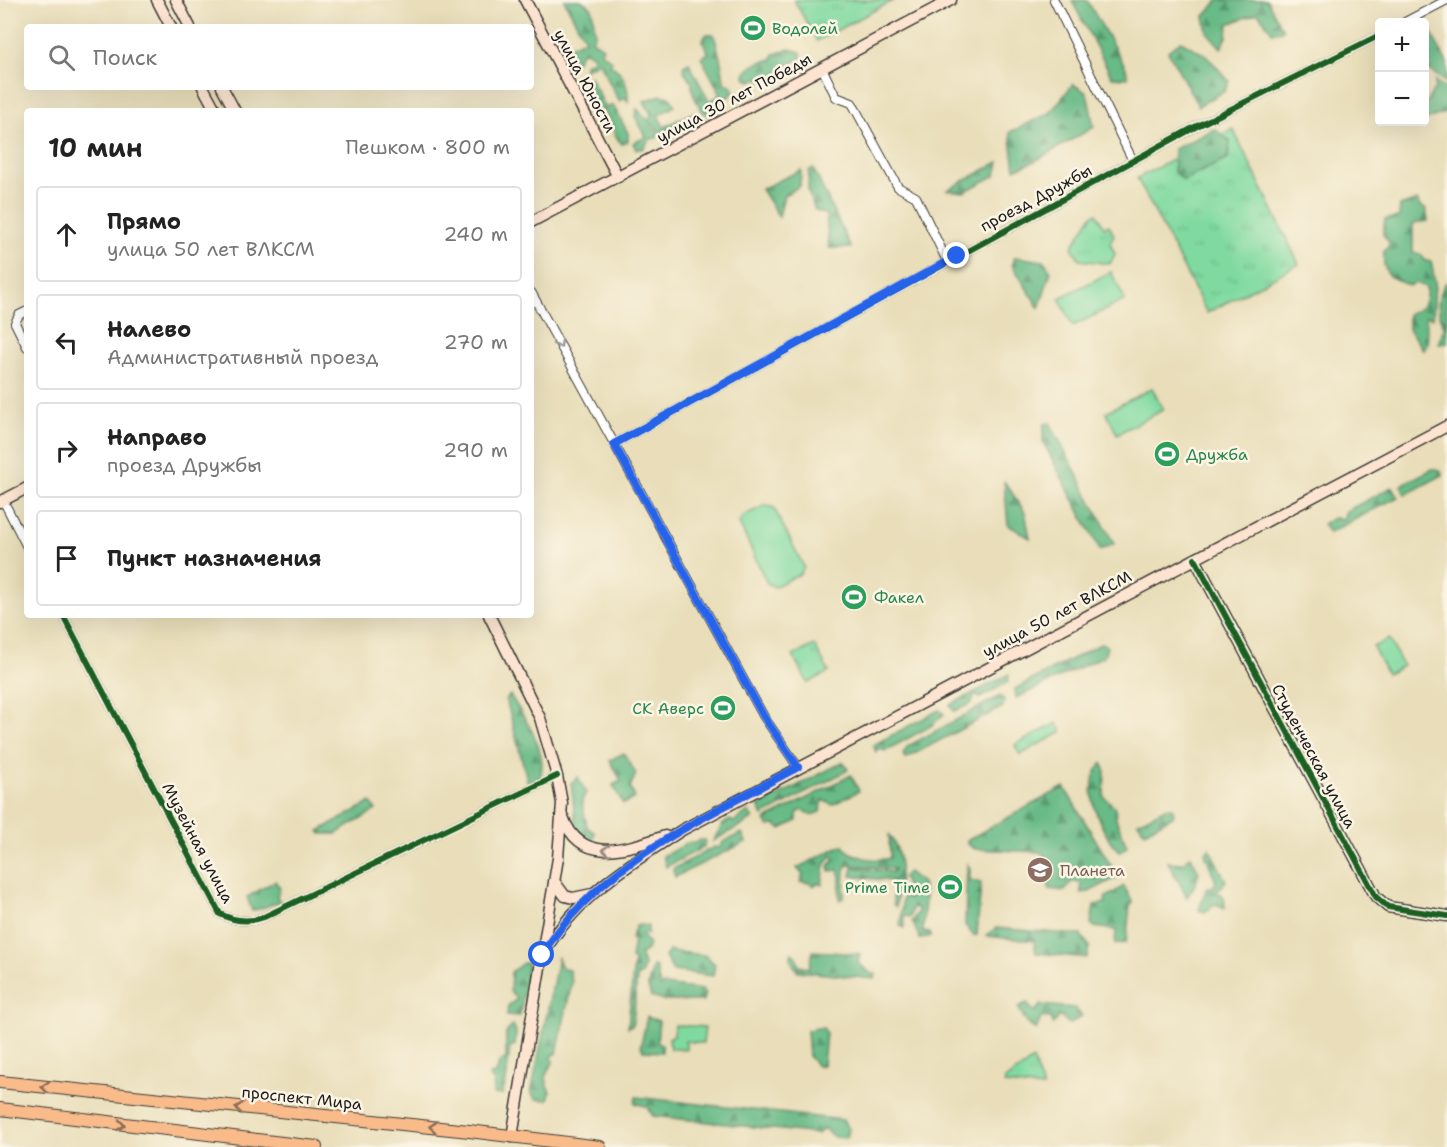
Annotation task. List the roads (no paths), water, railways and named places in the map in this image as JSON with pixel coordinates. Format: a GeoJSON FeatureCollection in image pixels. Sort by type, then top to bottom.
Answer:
{"type":"FeatureCollection","features":[{"type":"Feature","properties":{"kind":"main road"},"geometry":{"type":"LineString","coordinates":[[157,0],[169,24]]}},
{"type":"Feature","properties":{"kind":"main road"},"geometry":{"type":"LineString","coordinates":[[176,0],[188,24]]}},
{"type":"Feature","properties":{"kind":"main road","name":"улица Юности"},"geometry":{"type":"LineString","coordinates":[[525,0],[618,177]]}},
{"type":"Feature","properties":{"kind":"main road","name":"улица 30 лет Победы"},"geometry":{"type":"LineString","coordinates":[[534,220],[951,0]]}},
{"type":"Feature","properties":{"kind":"main road"},"geometry":{"type":"LineString","coordinates":[[205,90],[214,108]]}},
{"type":"Feature","properties":{"kind":"main road"},"geometry":{"type":"LineString","coordinates":[[224,90],[233,108]]}},
{"type":"Feature","properties":{"kind":"main road","name":"улица 50 лет ВЛКСМ"},"geometry":{"type":"LineString","coordinates":[[542,955],[563,922],[592,894],[629,863],[682,830],[1447,426]]}},
{"type":"Feature","properties":{"kind":"main road"},"geometry":{"type":"LineString","coordinates":[[1,501],[24,490]]}},
{"type":"Feature","properties":{"kind":"main road","name":"Студенческая улица"},"geometry":{"type":"LineString","coordinates":[[1195,559],[1376,897],[1388,907],[1447,916]]}},
{"type":"Feature","properties":{"kind":"main road"},"geometry":{"type":"LineString","coordinates":[[490,618],[540,718],[558,776],[562,814],[554,881],[512,1142]]}},
{"type":"Feature","properties":{"kind":"main road","name":"улица 50 лет ВЛКСМ"},"geometry":{"type":"LineString","coordinates":[[562,814],[567,827],[578,839],[604,851],[626,849],[682,830]]}},
{"type":"Feature","properties":{"kind":"main road"},"geometry":{"type":"LineString","coordinates":[[554,881],[565,896],[573,898],[592,894]]}},
{"type":"Feature","properties":{"kind":"main road","name":"проспект Мира"},"geometry":{"type":"LineString","coordinates":[[0,1082],[512,1142],[600,1147]]}},
{"type":"Feature","properties":{"kind":"main road"},"geometry":{"type":"LineString","coordinates":[[0,1109],[316,1147]]}},
{"type":"Feature","properties":{"kind":"street"},"geometry":{"type":"LineString","coordinates":[[1054,0],[1133,161]]}},
{"type":"Feature","properties":{"kind":"street"},"geometry":{"type":"LineString","coordinates":[[1413,18],[1447,0]]}},
{"type":"Feature","properties":{"kind":"street","name":"проезд Дружбы"},"geometry":{"type":"LineString","coordinates":[[614,444],[1133,161],[1375,38]]}},
{"type":"Feature","properties":{"kind":"street"},"geometry":{"type":"LineString","coordinates":[[822,68],[836,97],[852,103],[898,187],[916,197],[947,261]]}},
{"type":"Feature","properties":{"kind":"street"},"geometry":{"type":"LineString","coordinates":[[534,297],[764,717],[798,767]]}},
{"type":"Feature","properties":{"kind":"street"},"geometry":{"type":"LineString","coordinates":[[24,312],[19,315],[15,323],[24,341]]}},
{"type":"Feature","properties":{"kind":"street"},"geometry":{"type":"LineString","coordinates":[[1,501],[24,542]]}},
{"type":"Feature","properties":{"kind":"street","name":"Музейная улица"},"geometry":{"type":"LineString","coordinates":[[65,618],[220,914],[230,919],[246,921],[264,917],[558,776]]}},
{"type":"Feature","properties":{"kind":"place","name":"Водолей"},"geometry":{"type":"Point","coordinates":[753,28]}},
{"type":"Feature","properties":{"kind":"place","name":"Дружба"},"geometry":{"type":"Point","coordinates":[1167,454]}},
{"type":"Feature","properties":{"kind":"place","name":"Факел"},"geometry":{"type":"Point","coordinates":[854,597]}},
{"type":"Feature","properties":{"kind":"place","name":"СК Аверс"},"geometry":{"type":"Point","coordinates":[723,708]}},
{"type":"Feature","properties":{"kind":"place","name":"Планета"},"geometry":{"type":"Point","coordinates":[1040,870]}},
{"type":"Feature","properties":{"kind":"place","name":"Prime Time"},"geometry":{"type":"Point","coordinates":[950,887]}}]}
